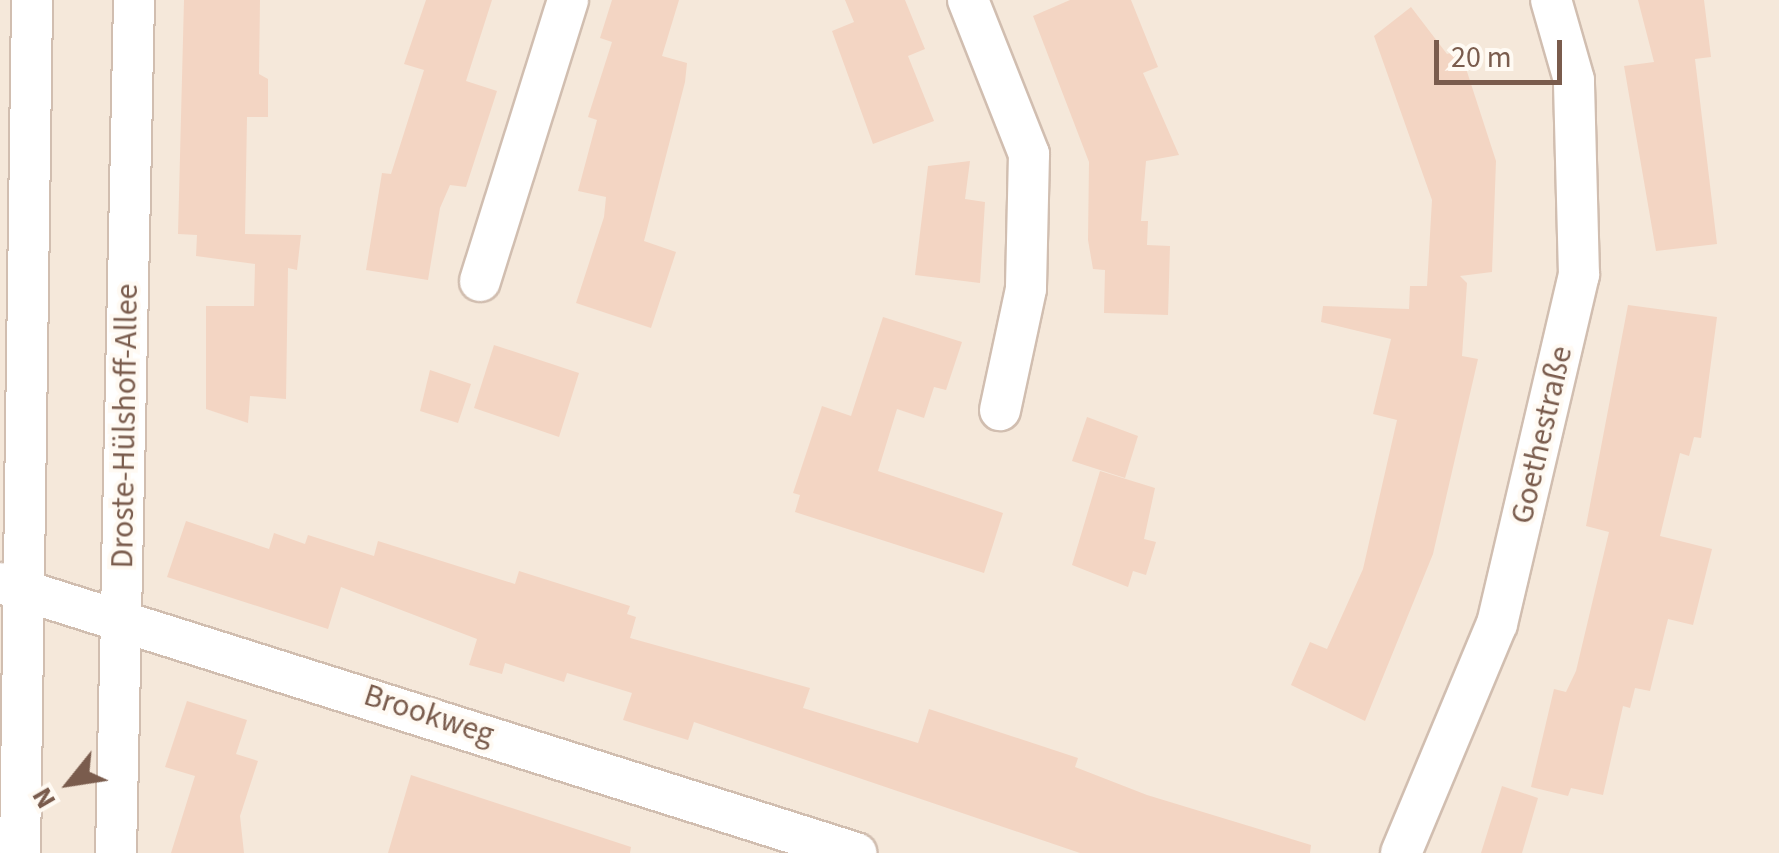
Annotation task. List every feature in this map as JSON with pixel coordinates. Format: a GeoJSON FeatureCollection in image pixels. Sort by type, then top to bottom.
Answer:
{"type":"FeatureCollection","features":[{"type":"Feature","properties":{"kind":"street"},"geometry":{"type":"LineString","coordinates":[[20,853],[11,586],[32,0]]}},
{"type":"Feature","properties":{"kind":"street","name":"Droste-Hülshoff-Allee"},"geometry":{"type":"LineString","coordinates":[[116,853],[134,0]]}},
{"type":"Feature","properties":{"kind":"street"},"geometry":{"type":"LineString","coordinates":[[480,281],[568,0]]}},
{"type":"Feature","properties":{"kind":"street"},"geometry":{"type":"LineString","coordinates":[[968,0],[1029,154],[1026,289],[1000,410]]}},
{"type":"Feature","properties":{"kind":"street","name":"Goethestraße"},"geometry":{"type":"LineString","coordinates":[[1401,853],[1498,624],[1580,275],[1574,80],[1551,0]]}},
{"type":"Feature","properties":{"kind":"street","name":"Brookweg"},"geometry":{"type":"LineString","coordinates":[[11,586],[120,616],[856,853]]}},
{"type":"Feature","properties":{"kind":"shaded area"},"geometry":{"type":"Polygon","coordinates":[[[0,0],[1779,0],[1779,853],[0,853],[0,0]]]}},
{"type":"Feature","properties":{"kind":"building"},"geometry":{"type":"Polygon","coordinates":[[[184,0],[260,0],[259,74],[268,79],[268,117],[247,117],[245,234],[301,235],[297,270],[288,268],[286,399],[250,396],[248,423],[206,409],[206,306],[254,306],[255,264],[196,256],[197,235],[178,234],[184,0]]]}},
{"type":"Feature","properties":{"kind":"building"},"geometry":{"type":"Polygon","coordinates":[[[426,0],[492,0],[466,81],[497,91],[466,187],[450,185],[440,208],[428,280],[366,270],[382,173],[391,174],[424,70],[404,64],[426,0]]]}},
{"type":"Feature","properties":{"kind":"building"},"geometry":{"type":"Polygon","coordinates":[[[612,0],[679,0],[662,56],[687,63],[644,241],[676,252],[651,328],[576,303],[604,217],[606,197],[578,191],[597,120],[588,117],[612,42],[600,38],[612,0]]]}},
{"type":"Feature","properties":{"kind":"building"},"geometry":{"type":"Polygon","coordinates":[[[845,0],[905,0],[925,49],[908,56],[934,121],[873,144],[832,31],[854,22],[845,0]]]}},
{"type":"Feature","properties":{"kind":"building"},"geometry":{"type":"Polygon","coordinates":[[[1070,0],[1131,0],[1158,67],[1143,73],[1179,155],[1146,161],[1141,221],[1148,221],[1147,245],[1170,246],[1168,315],[1104,313],[1105,270],[1093,269],[1088,240],[1089,162],[1033,16],[1070,0]]]}},
{"type":"Feature","properties":{"kind":"building"},"geometry":{"type":"Polygon","coordinates":[[[1638,0],[1704,0],[1711,57],[1695,59],[1717,244],[1656,251],[1624,66],[1654,62],[1638,0]]]}},
{"type":"Feature","properties":{"kind":"building"},"geometry":{"type":"Polygon","coordinates":[[[1411,7],[1447,54],[1460,50],[1496,161],[1492,272],[1460,276],[1467,283],[1462,356],[1478,359],[1433,554],[1365,721],[1291,685],[1310,642],[1327,649],[1363,569],[1397,420],[1373,414],[1391,339],[1321,322],[1323,306],[1409,309],[1410,286],[1427,286],[1432,200],[1374,36],[1411,7]]]}},
{"type":"Feature","properties":{"kind":"building"},"geometry":{"type":"Polygon","coordinates":[[[970,161],[965,199],[985,202],[980,283],[915,275],[928,166],[970,161]]]}},
{"type":"Feature","properties":{"kind":"building"},"geometry":{"type":"Polygon","coordinates":[[[1628,305],[1717,317],[1701,438],[1694,437],[1689,456],[1680,453],[1660,536],[1712,549],[1693,625],[1668,619],[1650,691],[1635,688],[1630,708],[1623,706],[1603,795],[1571,788],[1568,796],[1531,787],[1554,689],[1566,692],[1576,671],[1609,532],[1586,526],[1628,305]]]}},
{"type":"Feature","properties":{"kind":"building"},"geometry":{"type":"Polygon","coordinates":[[[883,317],[962,342],[946,390],[934,387],[924,418],[897,409],[878,471],[1003,513],[984,573],[795,512],[800,495],[793,493],[822,406],[851,416],[883,317]]]}},
{"type":"Feature","properties":{"kind":"building"},"geometry":{"type":"Polygon","coordinates":[[[494,345],[579,373],[559,437],[474,408],[494,345]]]}},
{"type":"Feature","properties":{"kind":"building"},"geometry":{"type":"Polygon","coordinates":[[[430,370],[471,384],[458,423],[420,411],[430,370]]]}},
{"type":"Feature","properties":{"kind":"building"},"geometry":{"type":"Polygon","coordinates":[[[1087,417],[1138,436],[1125,478],[1072,461],[1087,417]]]}},
{"type":"Feature","properties":{"kind":"building"},"geometry":{"type":"Polygon","coordinates":[[[1100,471],[1155,488],[1144,539],[1156,542],[1146,575],[1133,571],[1128,587],[1072,565],[1100,471]]]}},
{"type":"Feature","properties":{"kind":"building"},"geometry":{"type":"Polygon","coordinates":[[[186,521],[269,549],[274,533],[305,544],[308,535],[374,556],[378,541],[515,584],[519,571],[630,606],[627,614],[636,617],[630,638],[810,688],[803,708],[918,743],[929,709],[1078,758],[1075,767],[1147,795],[1311,845],[1310,853],[1080,853],[694,722],[688,740],[623,720],[632,693],[567,673],[564,682],[505,663],[502,674],[469,665],[477,639],[341,587],[328,629],[167,577],[186,521]]]}},
{"type":"Feature","properties":{"kind":"building"},"geometry":{"type":"Polygon","coordinates":[[[187,701],[247,720],[236,754],[258,761],[240,816],[244,853],[171,853],[195,776],[165,767],[187,701]]]}},
{"type":"Feature","properties":{"kind":"building"},"geometry":{"type":"Polygon","coordinates":[[[411,775],[631,847],[630,853],[388,853],[411,775]]]}},
{"type":"Feature","properties":{"kind":"building"},"geometry":{"type":"Polygon","coordinates":[[[1502,786],[1538,798],[1522,853],[1481,853],[1502,786]]]}}]}
